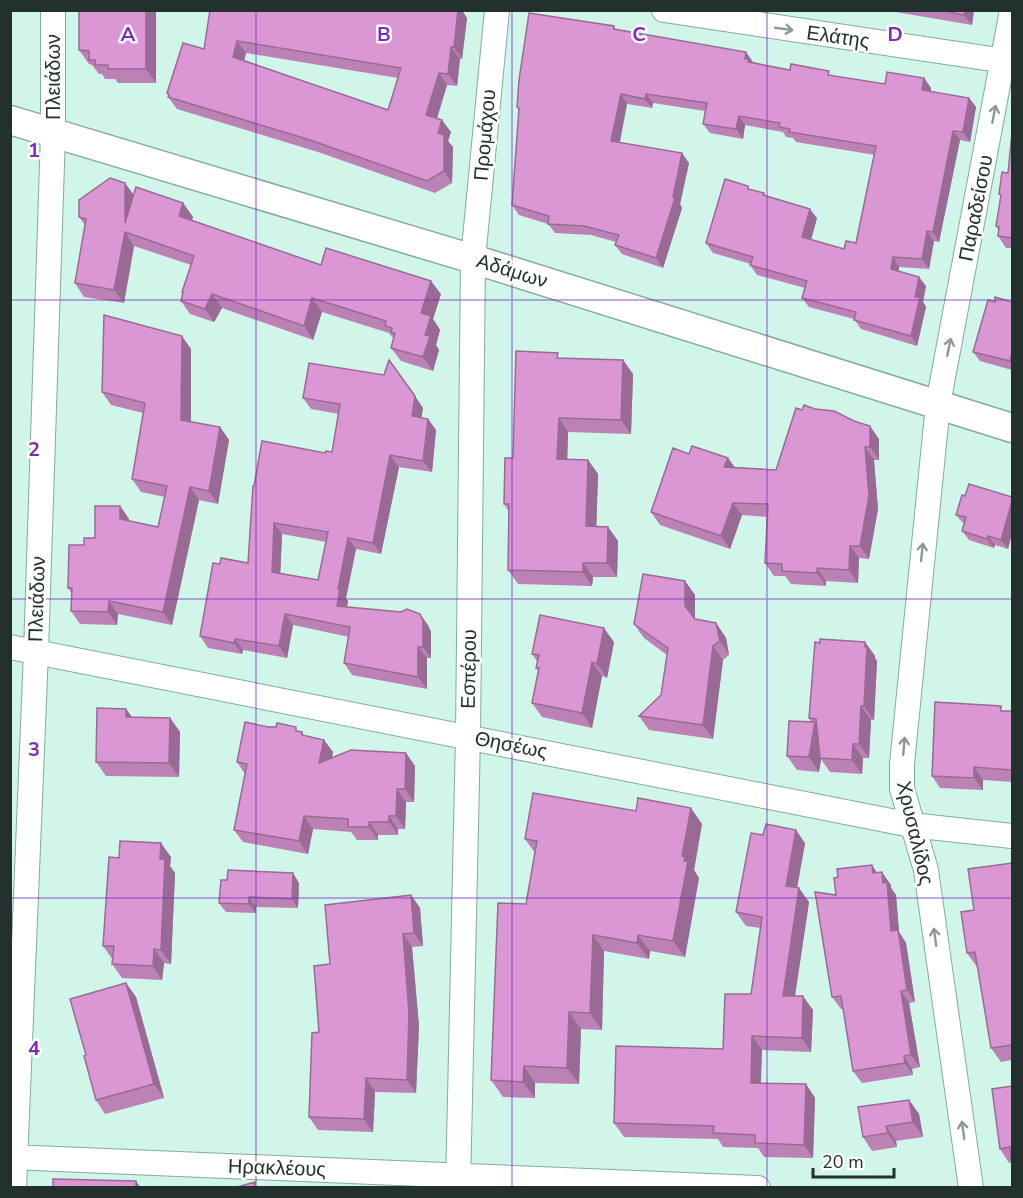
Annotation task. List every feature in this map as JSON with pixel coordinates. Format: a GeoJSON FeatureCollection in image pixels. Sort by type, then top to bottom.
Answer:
{"type":"FeatureCollection","features":[{"type":"Feature","properties":{"kind":"street","name":"Πλειάδων"},"geometry":{"type":"LineString","coordinates":[[14,1188],[12,1157],[36,652],[53,133],[53,10]]}},
{"type":"Feature","properties":{"kind":"street","name":"Προμάχου"},"geometry":{"type":"LineString","coordinates":[[473,259],[497,10]]}},
{"type":"Feature","properties":{"kind":"street","name":"Ελάτης"},"geometry":{"type":"LineString","coordinates":[[664,10],[752,17],[1008,62]]}},
{"type":"Feature","properties":{"kind":"street","name":"Παραδείσου"},"geometry":{"type":"LineString","coordinates":[[938,404],[1008,62],[1012,10]]}},
{"type":"Feature","properties":{"kind":"street","name":"Αδάμων"},"geometry":{"type":"LineString","coordinates":[[10,120],[473,259],[1012,428]]}},
{"type":"Feature","properties":{"kind":"street","name":"Εσπέρου"},"geometry":{"type":"LineString","coordinates":[[458,1181],[468,736],[473,259]]}},
{"type":"Feature","properties":{"kind":"street","name":"Χρυσαλίδος"},"geometry":{"type":"LineString","coordinates":[[938,404],[902,764],[902,789],[926,870],[971,1188]]}},
{"type":"Feature","properties":{"kind":"street","name":"Θησέως"},"geometry":{"type":"LineString","coordinates":[[10,647],[911,825],[1012,836]]}},
{"type":"Feature","properties":{"kind":"street","name":"Ηρακλέους"},"geometry":{"type":"LineString","coordinates":[[12,1157],[458,1181],[758,1188]]}},
{"type":"Feature","properties":{"kind":"building"},"geometry":{"type":"Polygon","coordinates":[[[79,10],[146,10],[146,69],[108,69],[108,65],[95,65],[95,60],[89,60],[89,51],[79,50],[79,10]]]}},
{"type":"Feature","properties":{"kind":"building"},"geometry":{"type":"Polygon","coordinates":[[[210,10],[458,10],[448,74],[439,73],[426,115],[442,120],[438,133],[444,135],[444,171],[427,181],[310,140],[168,97],[167,93],[183,43],[204,49],[210,10]],[[237,41],[233,57],[388,110],[401,68],[237,41]]]}},
{"type":"Feature","properties":{"kind":"building"},"geometry":{"type":"Polygon","coordinates":[[[940,10],[965,10],[964,15],[940,10]]]}},
{"type":"Feature","properties":{"kind":"building"},"geometry":{"type":"Polygon","coordinates":[[[529,13],[614,26],[614,29],[746,52],[745,59],[749,59],[748,62],[790,70],[791,64],[829,71],[828,75],[885,84],[887,72],[924,78],[922,90],[969,98],[963,132],[953,131],[933,232],[927,231],[922,259],[893,257],[891,269],[919,277],[915,297],[920,297],[911,336],[854,320],[856,312],[802,298],[807,281],[750,265],[753,257],[706,243],[725,179],[748,186],[748,189],[764,193],[763,195],[810,209],[802,237],[844,249],[846,241],[856,243],[876,146],[789,132],[790,129],[779,127],[780,123],[739,116],[736,129],[703,124],[707,103],[646,94],[645,99],[621,94],[611,141],[682,153],[673,197],[675,198],[656,258],[615,245],[619,235],[584,226],[548,224],[549,216],[512,205],[519,80],[529,13]]]}},
{"type":"Feature","properties":{"kind":"building"},"geometry":{"type":"Polygon","coordinates":[[[1012,133],[1012,238],[998,236],[999,227],[996,226],[1002,172],[1008,173],[1012,133]]]}},
{"type":"Feature","properties":{"kind":"building"},"geometry":{"type":"Polygon","coordinates":[[[110,178],[125,183],[125,223],[136,187],[183,203],[179,216],[321,265],[326,248],[431,281],[421,313],[431,316],[425,335],[430,336],[423,357],[391,348],[395,333],[391,332],[392,328],[385,326],[386,321],[312,298],[304,326],[212,294],[205,309],[181,301],[194,256],[125,232],[114,290],[75,283],[86,219],[79,217],[79,200],[110,178]]]}},
{"type":"Feature","properties":{"kind":"building"},"geometry":{"type":"Polygon","coordinates":[[[995,297],[1012,302],[1010,361],[973,352],[988,300],[995,302],[995,297]]]}},
{"type":"Feature","properties":{"kind":"building"},"geometry":{"type":"Polygon","coordinates":[[[104,315],[182,336],[181,420],[220,427],[209,491],[190,487],[163,612],[109,601],[108,612],[71,611],[72,588],[68,588],[69,545],[84,545],[84,538],[95,538],[95,506],[120,506],[120,519],[158,527],[167,486],[132,479],[145,403],[102,392],[104,315]]]}},
{"type":"Feature","properties":{"kind":"building"},"geometry":{"type":"Polygon","coordinates":[[[516,351],[558,353],[557,358],[623,360],[621,420],[559,418],[557,459],[588,460],[586,526],[608,527],[607,563],[583,563],[583,572],[508,570],[509,504],[504,504],[505,458],[513,458],[516,351]]]}},
{"type":"Feature","properties":{"kind":"building"},"geometry":{"type":"Polygon","coordinates":[[[389,360],[415,396],[412,416],[428,419],[423,461],[390,455],[373,543],[348,538],[337,606],[401,612],[407,609],[420,614],[423,621],[423,647],[418,647],[418,677],[344,663],[350,627],[285,614],[279,646],[235,639],[234,643],[200,636],[213,563],[220,564],[221,558],[248,563],[253,486],[262,441],[325,453],[326,451],[332,452],[340,404],[303,398],[309,363],[384,375],[389,360]],[[274,523],[272,572],[318,580],[328,532],[274,523]]]}},
{"type":"Feature","properties":{"kind":"building"},"geometry":{"type":"Polygon","coordinates":[[[804,405],[834,411],[870,426],[870,447],[865,447],[869,496],[860,546],[850,546],[849,570],[817,568],[817,573],[782,571],[782,564],[765,563],[768,504],[733,503],[721,536],[651,512],[673,448],[689,454],[692,446],[728,458],[724,467],[776,470],[796,408],[802,410],[804,405]]]}},
{"type":"Feature","properties":{"kind":"building"},"geometry":{"type":"Polygon","coordinates":[[[969,484],[1012,497],[1001,540],[988,536],[987,539],[962,531],[966,517],[956,515],[962,495],[965,496],[969,484]]]}},
{"type":"Feature","properties":{"kind":"building"},"geometry":{"type":"Polygon","coordinates":[[[643,574],[685,581],[685,606],[695,619],[716,623],[720,641],[713,646],[703,725],[639,716],[661,695],[668,648],[634,624],[643,574]]]}},
{"type":"Feature","properties":{"kind":"building"},"geometry":{"type":"Polygon","coordinates":[[[540,615],[604,628],[597,664],[592,662],[582,713],[532,703],[539,668],[536,668],[539,655],[532,654],[540,615]]]}},
{"type":"Feature","properties":{"kind":"building"},"geometry":{"type":"Polygon","coordinates":[[[820,639],[865,642],[865,647],[867,647],[864,706],[861,706],[859,744],[853,744],[852,760],[820,758],[816,719],[809,718],[815,642],[820,643],[820,639]]]}},
{"type":"Feature","properties":{"kind":"building"},"geometry":{"type":"Polygon","coordinates":[[[935,702],[1001,706],[1001,711],[1012,711],[1012,770],[974,767],[974,778],[932,776],[935,702]]]}},
{"type":"Feature","properties":{"kind":"building"},"geometry":{"type":"Polygon","coordinates":[[[97,708],[126,709],[126,717],[170,718],[169,763],[96,762],[97,708]]]}},
{"type":"Feature","properties":{"kind":"building"},"geometry":{"type":"Polygon","coordinates":[[[789,721],[815,722],[809,757],[787,756],[789,721]]]}},
{"type":"Feature","properties":{"kind":"building"},"geometry":{"type":"Polygon","coordinates":[[[245,722],[268,727],[276,727],[277,723],[296,727],[296,731],[302,732],[302,735],[324,740],[319,763],[351,750],[406,753],[405,789],[397,789],[396,816],[389,816],[389,822],[369,822],[369,827],[348,827],[348,819],[304,816],[299,841],[234,830],[247,764],[237,762],[245,722]]]}},
{"type":"Feature","properties":{"kind":"building"},"geometry":{"type":"Polygon","coordinates":[[[533,793],[636,811],[638,798],[691,808],[682,856],[685,857],[684,861],[688,861],[673,941],[638,935],[637,943],[593,935],[590,1013],[569,1012],[567,1068],[524,1066],[523,1082],[491,1080],[498,903],[526,904],[537,841],[525,839],[533,793]]]}},
{"type":"Feature","properties":{"kind":"building"},"geometry":{"type":"Polygon","coordinates":[[[766,824],[796,830],[786,886],[799,888],[783,996],[803,996],[802,1038],[752,1036],[751,1083],[806,1084],[804,1145],[755,1143],[755,1135],[713,1133],[714,1126],[614,1123],[616,1046],[723,1049],[725,994],[751,994],[762,917],[736,912],[751,833],[763,835],[766,824]]]}},
{"type":"Feature","properties":{"kind":"building"},"geometry":{"type":"Polygon","coordinates":[[[120,841],[161,843],[160,859],[165,859],[161,950],[154,949],[153,966],[112,964],[114,946],[103,946],[109,857],[119,858],[120,841]]]}},
{"type":"Feature","properties":{"kind":"building"},"geometry":{"type":"Polygon","coordinates":[[[1012,863],[1012,1045],[991,1048],[975,952],[967,953],[961,912],[974,910],[968,869],[1012,863]]]}},
{"type":"Feature","properties":{"kind":"building"},"geometry":{"type":"Polygon","coordinates":[[[872,865],[873,873],[882,872],[883,883],[887,882],[891,931],[898,930],[907,990],[901,991],[911,1055],[904,1056],[905,1063],[853,1071],[841,996],[832,997],[815,892],[836,895],[834,878],[838,877],[837,869],[872,865]]]}},
{"type":"Feature","properties":{"kind":"building"},"geometry":{"type":"Polygon","coordinates":[[[228,870],[293,873],[292,899],[249,897],[249,904],[219,903],[221,880],[227,880],[228,870]]]}},
{"type":"Feature","properties":{"kind":"building"},"geometry":{"type":"Polygon","coordinates":[[[411,895],[414,933],[403,934],[409,1013],[407,1080],[366,1078],[364,1119],[309,1117],[312,1033],[319,1032],[314,966],[330,964],[325,905],[411,895]]]}},
{"type":"Feature","properties":{"kind":"building"},"geometry":{"type":"Polygon","coordinates":[[[126,983],[154,1084],[96,1100],[70,999],[126,983]]]}},
{"type":"Feature","properties":{"kind":"building"},"geometry":{"type":"Polygon","coordinates":[[[1012,1086],[1012,1166],[1010,1147],[1000,1149],[992,1089],[1012,1086]]]}},
{"type":"Feature","properties":{"kind":"building"},"geometry":{"type":"Polygon","coordinates":[[[909,1100],[913,1122],[886,1126],[888,1133],[863,1137],[858,1107],[909,1100]]]}},
{"type":"Feature","properties":{"kind":"building"},"geometry":{"type":"Polygon","coordinates":[[[53,1179],[136,1181],[136,1188],[53,1188],[53,1179]]]}},
{"type":"Feature","properties":{"kind":"building"},"geometry":{"type":"Polygon","coordinates":[[[255,1182],[255,1188],[237,1188],[237,1187],[255,1182]]]}}]}
